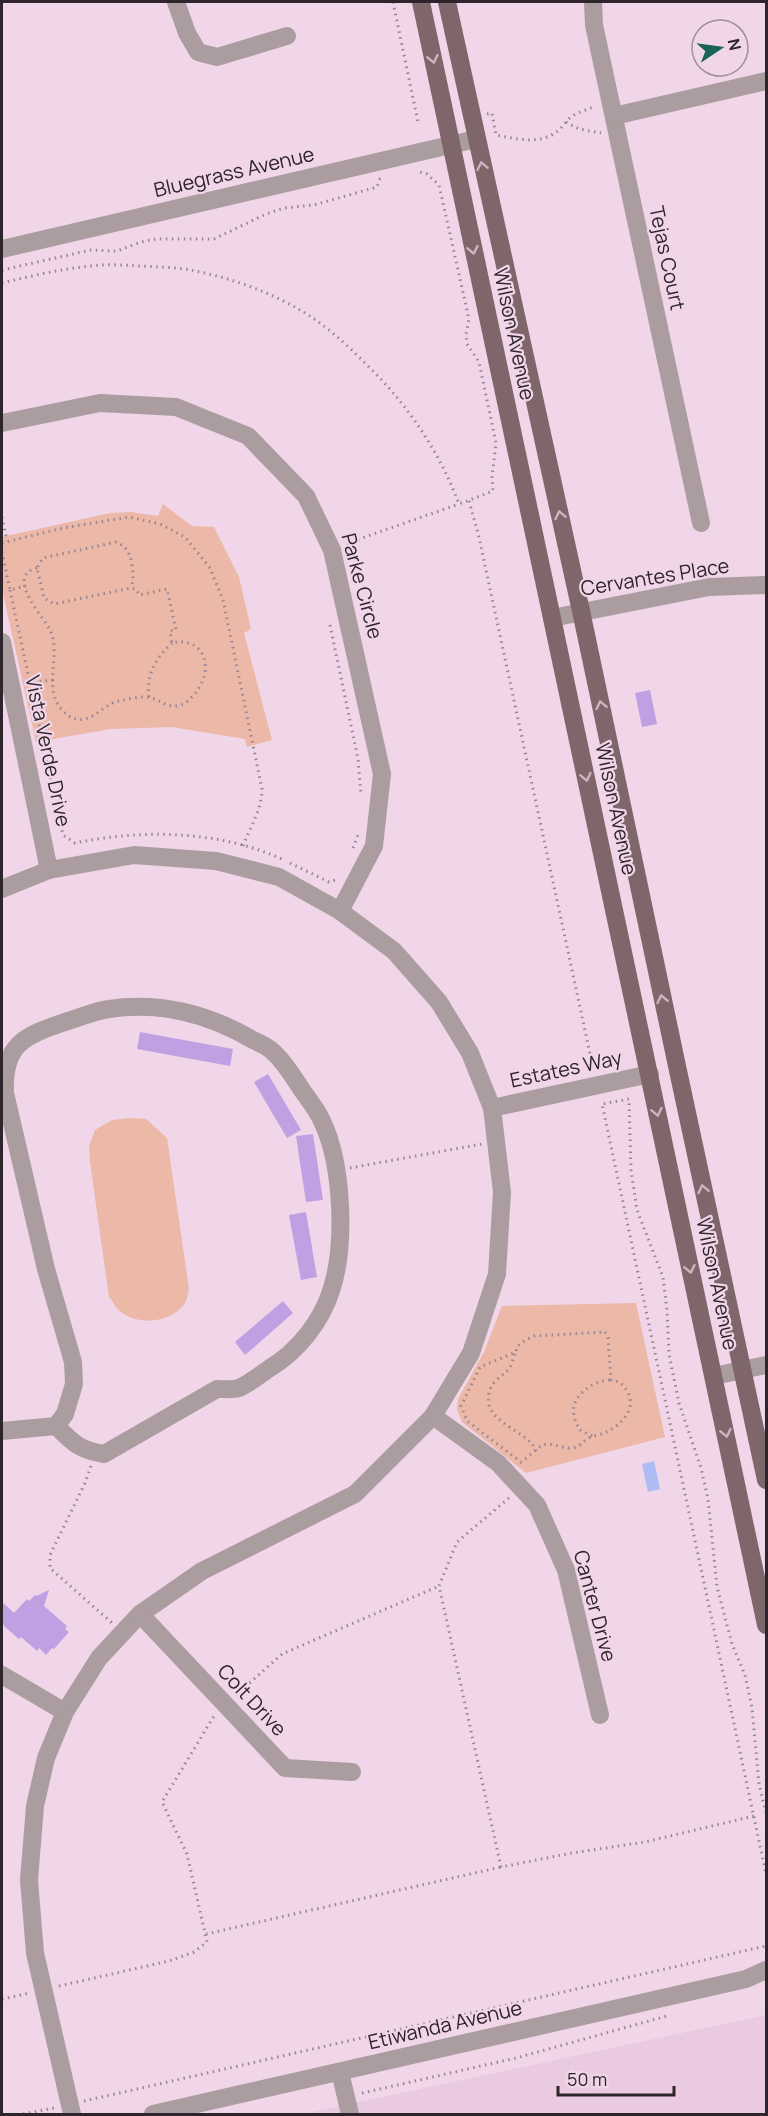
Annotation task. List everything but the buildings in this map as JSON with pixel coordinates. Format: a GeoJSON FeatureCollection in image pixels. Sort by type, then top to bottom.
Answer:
{"type":"FeatureCollection","features":[{"type":"Feature","properties":{"kind":"main road","name":"Wilson Avenue"},"geometry":{"type":"LineString","coordinates":[[421,2],[766,1625]]}},
{"type":"Feature","properties":{"kind":"main road","name":"Wilson Avenue"},"geometry":{"type":"LineString","coordinates":[[447,2],[581,611],[766,1480]]}},
{"type":"Feature","properties":{"kind":"street"},"geometry":{"type":"LineString","coordinates":[[176,2],[187,33],[198,52],[217,57],[287,36]]}},
{"type":"Feature","properties":{"kind":"street","name":"Tejas Court"},"geometry":{"type":"LineString","coordinates":[[593,2],[594,25],[701,523]]}},
{"type":"Feature","properties":{"kind":"street"},"geometry":{"type":"LineString","coordinates":[[612,107],[766,81]]}},
{"type":"Feature","properties":{"kind":"street","name":"Bluegrass Avenue"},"geometry":{"type":"LineString","coordinates":[[2,249],[477,140]]}},
{"type":"Feature","properties":{"kind":"street","name":"Parke Circle"},"geometry":{"type":"LineString","coordinates":[[2,423],[100,403],[176,407],[248,436],[306,496],[331,544],[382,774],[374,846],[340,911]]}},
{"type":"Feature","properties":{"kind":"street","name":"Cervantes Place"},"geometry":{"type":"LineString","coordinates":[[552,618],[709,587],[766,585]]}},
{"type":"Feature","properties":{"kind":"street","name":"Vista Verde Drive"},"geometry":{"type":"LineString","coordinates":[[2,642],[50,870]]}},
{"type":"Feature","properties":{"kind":"street"},"geometry":{"type":"LineString","coordinates":[[2,889],[50,870],[134,855],[216,861],[279,877],[340,911],[394,951],[439,1002],[470,1053],[492,1108],[502,1191],[497,1274],[471,1353],[433,1416],[355,1494],[202,1571],[140,1614],[99,1658],[65,1712],[46,1758],[36,1806],[29,1880],[35,1953],[71,2109]]}},
{"type":"Feature","properties":{"kind":"street"},"geometry":{"type":"LineString","coordinates":[[2,1431],[56,1425],[65,1414],[74,1384],[73,1362],[46,1269],[5,1093],[4,1073],[7,1059],[16,1046],[29,1036],[108,1009],[155,1006],[197,1014],[236,1030],[273,1051],[292,1075],[322,1121],[337,1170],[340,1210],[338,1254],[332,1291],[320,1316],[302,1342],[280,1362],[238,1389],[217,1389],[104,1454],[87,1452],[74,1444],[56,1425]]}},
{"type":"Feature","properties":{"kind":"street","name":"Estates Way"},"geometry":{"type":"LineString","coordinates":[[492,1108],[650,1074]]}},
{"type":"Feature","properties":{"kind":"street"},"geometry":{"type":"LineString","coordinates":[[714,1376],[766,1365]]}},
{"type":"Feature","properties":{"kind":"street","name":"Canter Drive"},"geometry":{"type":"LineString","coordinates":[[433,1416],[498,1463],[537,1505],[566,1570],[600,1715]]}},
{"type":"Feature","properties":{"kind":"street","name":"Colt Drive"},"geometry":{"type":"LineString","coordinates":[[140,1614],[285,1768],[352,1772]]}},
{"type":"Feature","properties":{"kind":"street"},"geometry":{"type":"LineString","coordinates":[[2,1675],[65,1712]]}},
{"type":"Feature","properties":{"kind":"street","name":"Etiwanda Avenue"},"geometry":{"type":"LineString","coordinates":[[153,2115],[746,1979],[766,1970]]}},
{"type":"Feature","properties":{"kind":"street","name":"Etiwanda Avenue"},"geometry":{"type":"LineString","coordinates":[[746,1979],[766,1979]]}},
{"type":"Feature","properties":{"kind":"street"},"geometry":{"type":"LineString","coordinates":[[340,2072],[348,2106]]}},
{"type":"Feature","properties":{"kind":"path"},"geometry":{"type":"LineString","coordinates":[[393,2],[418,122]]}},
{"type":"Feature","properties":{"kind":"path"},"geometry":{"type":"LineString","coordinates":[[492,113],[496,135],[521,140],[541,140],[549,137],[572,116],[612,107]]}},
{"type":"Feature","properties":{"kind":"path"},"geometry":{"type":"LineString","coordinates":[[566,122],[579,129],[617,134]]}},
{"type":"Feature","properties":{"kind":"path"},"geometry":{"type":"LineString","coordinates":[[2,283],[91,266],[124,265],[191,270],[226,278],[273,296],[306,313],[320,324],[351,350],[387,386],[423,431],[442,465],[459,504],[493,491],[492,477],[496,443],[478,362],[468,344],[466,334],[470,319],[439,185],[427,174],[416,171]]}},
{"type":"Feature","properties":{"kind":"path"},"geometry":{"type":"LineString","coordinates":[[2,270],[91,250],[117,251],[156,239],[214,239],[266,214],[284,208],[343,198],[377,187],[380,179],[387,178]]}},
{"type":"Feature","properties":{"kind":"path"},"geometry":{"type":"LineString","coordinates":[[469,501],[592,1063]]}},
{"type":"Feature","properties":{"kind":"path"},"geometry":{"type":"LineString","coordinates":[[2,517],[7,541]]}},
{"type":"Feature","properties":{"kind":"path"},"geometry":{"type":"LineString","coordinates":[[2,543],[63,528],[129,517],[160,524],[185,537],[210,568],[223,600],[262,789],[262,800],[258,813],[243,846],[187,836],[120,835],[75,843],[63,835],[2,552]]}},
{"type":"Feature","properties":{"kind":"path"},"geometry":{"type":"LineString","coordinates":[[131,588],[134,581],[130,559],[126,548],[116,542],[43,558],[37,568],[26,574],[26,586],[32,605],[51,633],[54,655],[53,694],[58,705],[66,714],[79,719],[91,718],[111,703],[149,697],[170,706],[189,701],[201,685],[206,669],[204,655],[196,646],[186,641],[172,643],[152,669],[148,679],[149,697]]}},
{"type":"Feature","properties":{"kind":"path"},"geometry":{"type":"LineString","coordinates":[[37,568],[44,598],[54,604],[131,588],[139,595],[167,589],[176,630],[170,631],[172,643]]}},
{"type":"Feature","properties":{"kind":"path"},"geometry":{"type":"LineString","coordinates":[[10,590],[26,586]]}},
{"type":"Feature","properties":{"kind":"path"},"geometry":{"type":"LineString","coordinates":[[30,683],[53,680]]}},
{"type":"Feature","properties":{"kind":"path"},"geometry":{"type":"LineString","coordinates":[[766,1813],[759,1784],[752,1708],[745,1675],[732,1644],[717,1587],[708,1499],[701,1468],[688,1436],[679,1403],[669,1354],[663,1276],[637,1210],[631,1170],[629,1099],[602,1104],[766,1874]]}},
{"type":"Feature","properties":{"kind":"path"},"geometry":{"type":"LineString","coordinates":[[337,1170],[496,1141]]}},
{"type":"Feature","properties":{"kind":"path"},"geometry":{"type":"LineString","coordinates":[[536,1451],[529,1440],[495,1417],[489,1402],[491,1386],[512,1366],[517,1347],[534,1336],[605,1332],[608,1338],[611,1380]]}},
{"type":"Feature","properties":{"kind":"path"},"geometry":{"type":"LineString","coordinates":[[516,1352],[480,1367],[461,1406],[467,1421],[521,1462],[541,1446],[548,1444],[569,1449],[576,1447],[592,1436],[606,1433],[619,1423],[630,1409],[630,1397],[619,1381],[607,1379],[593,1383],[574,1405],[573,1412],[580,1430],[592,1436]]}},
{"type":"Feature","properties":{"kind":"path"},"geometry":{"type":"LineString","coordinates":[[95,1453],[85,1483],[50,1555],[50,1568],[123,1633]]}},
{"type":"Feature","properties":{"kind":"path"},"geometry":{"type":"LineString","coordinates":[[501,1867],[439,1586],[457,1542],[521,1487]]}},
{"type":"Feature","properties":{"kind":"path"},"geometry":{"type":"LineString","coordinates":[[2,1999],[169,1960],[194,1952],[207,1942],[188,1854],[162,1802],[214,1715],[282,1654],[439,1586]]}},
{"type":"Feature","properties":{"kind":"path"},"geometry":{"type":"LineString","coordinates":[[206,1934],[501,1867],[645,1842],[754,1816]]}},
{"type":"Feature","properties":{"kind":"path"},"geometry":{"type":"LineString","coordinates":[[23,2115],[71,2109],[766,1947]]}},
{"type":"Feature","properties":{"kind":"path"},"geometry":{"type":"LineString","coordinates":[[348,2106],[675,2013]]}},
{"type":"Feature","properties":{"kind":"shaded area"},"geometry":{"type":"Polygon","coordinates":[[[163,504],[192,526],[214,527],[239,577],[251,629],[244,633],[272,740],[247,747],[245,739],[172,727],[111,729],[36,742],[2,589],[2,537],[110,513],[131,512],[158,516],[163,504]]]}},
{"type":"Feature","properties":{"kind":"shaded area"},"geometry":{"type":"Polygon","coordinates":[[[146,1119],[167,1138],[189,1289],[186,1302],[179,1310],[164,1318],[146,1321],[119,1311],[109,1297],[90,1162],[89,1146],[95,1130],[112,1120],[146,1119]]]}},
{"type":"Feature","properties":{"kind":"shaded area"},"geometry":{"type":"Polygon","coordinates":[[[636,1303],[665,1437],[526,1473],[462,1422],[457,1410],[458,1399],[484,1352],[502,1306],[636,1303]]]}},
{"type":"Feature","properties":{"kind":"shaded area"},"geometry":{"type":"Polygon","coordinates":[[[766,2015],[766,2114],[303,2114],[766,2015]]]}},
{"type":"Feature","properties":{"kind":"water"},"geometry":{"type":"Polygon","coordinates":[[[654,1461],[660,1489],[648,1492],[642,1464],[654,1461]]]}}]}
